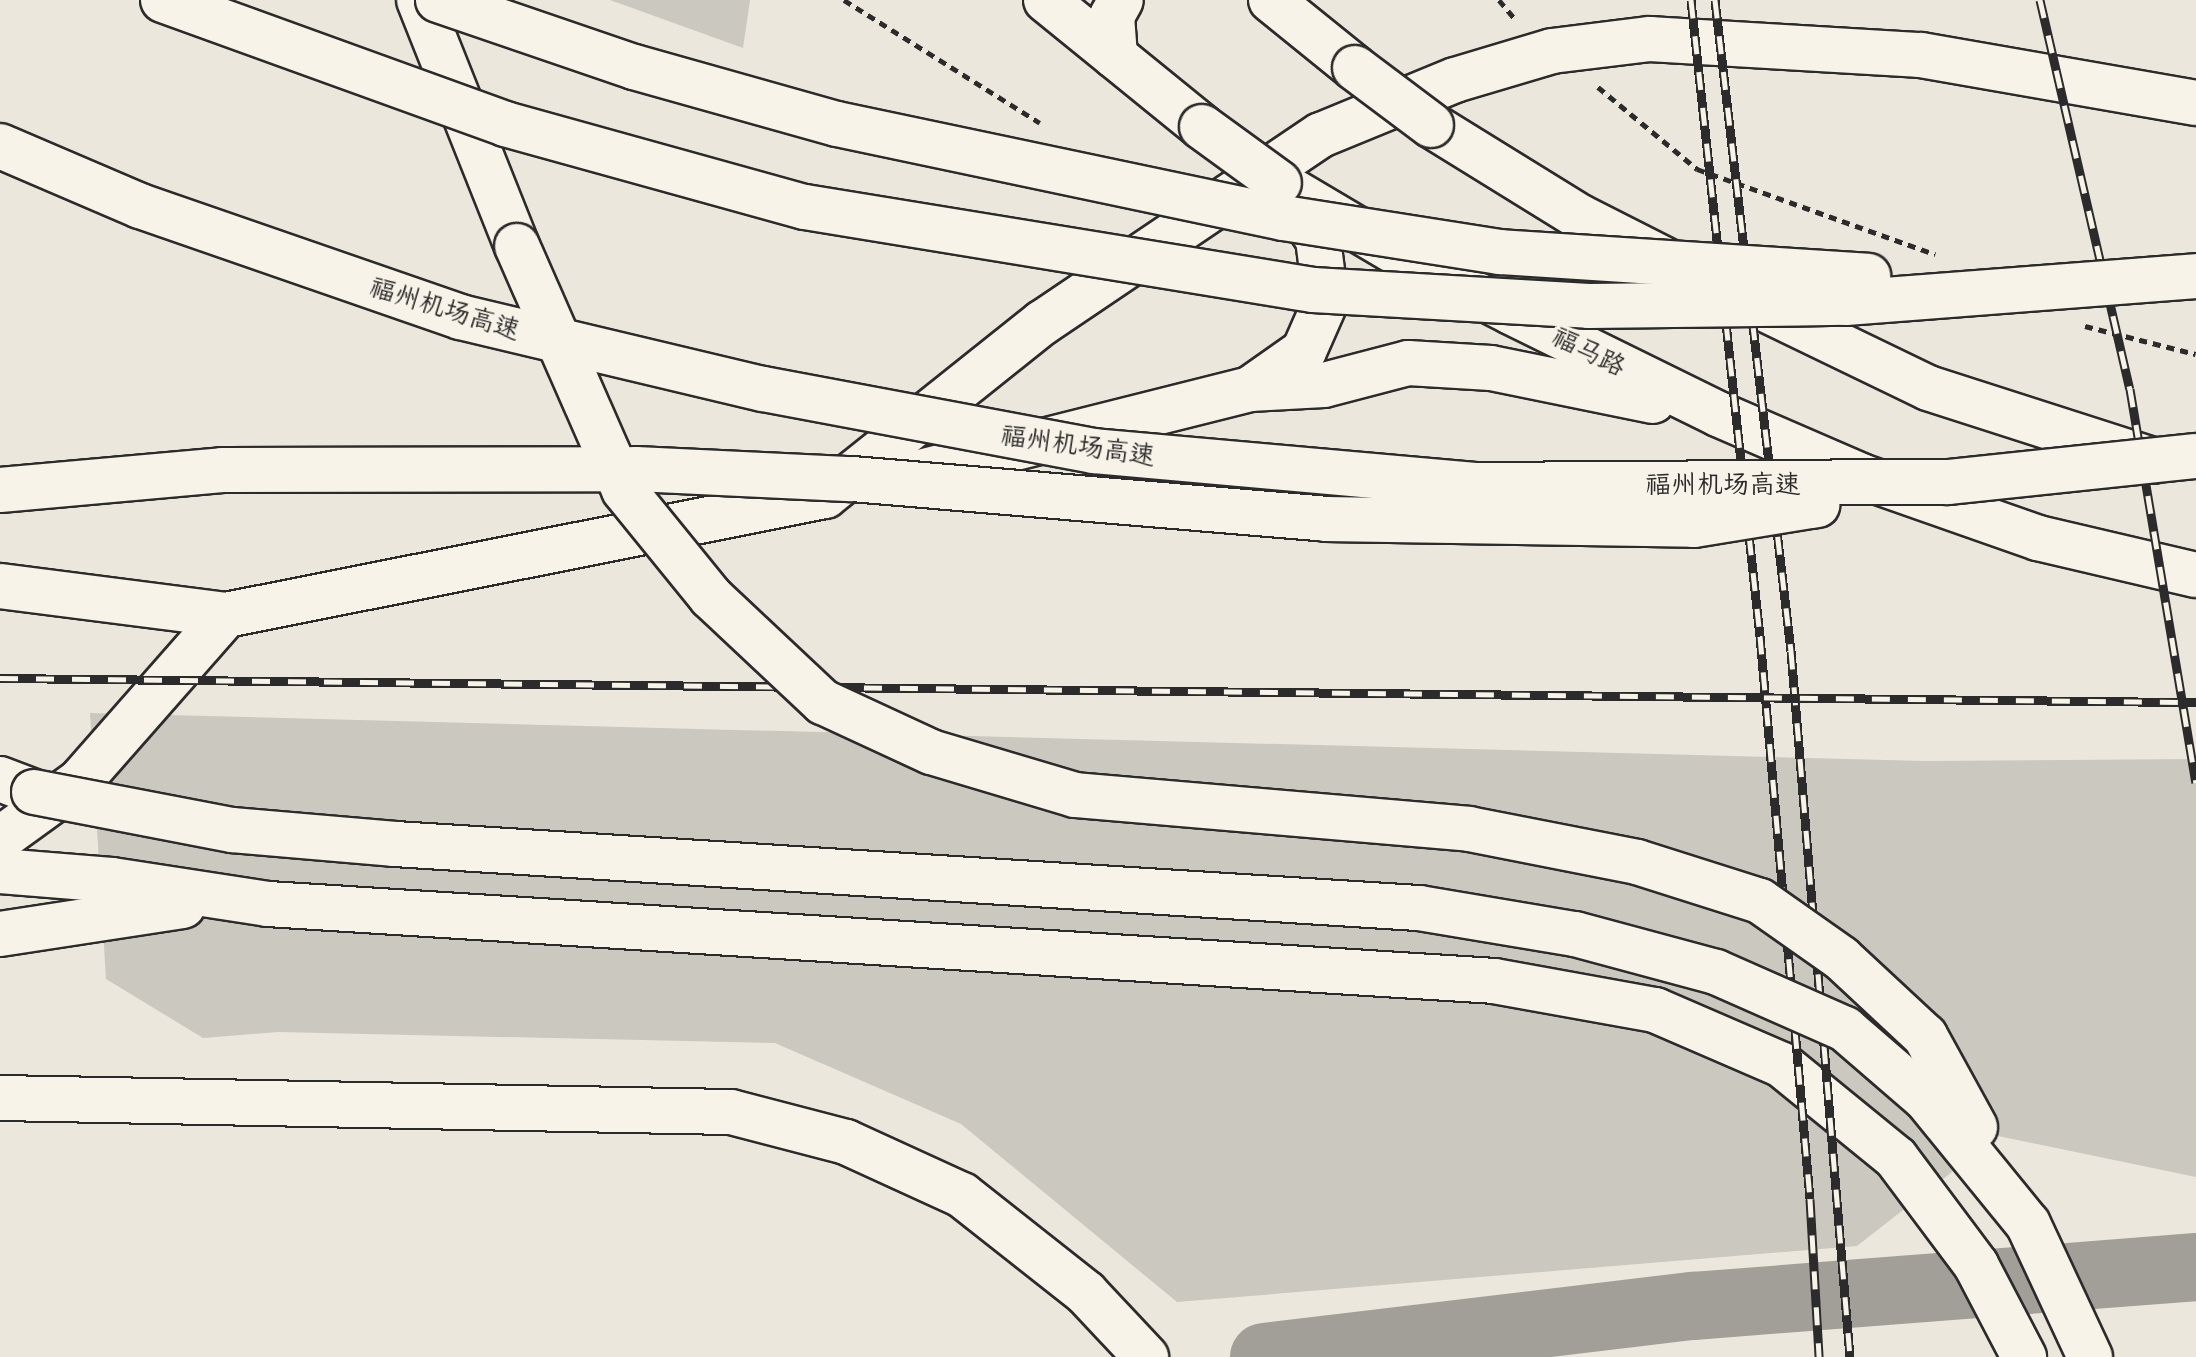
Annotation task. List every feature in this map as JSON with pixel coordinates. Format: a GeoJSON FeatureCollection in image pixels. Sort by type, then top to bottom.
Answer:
{"type":"FeatureCollection","features":[{"type":"Feature","properties":{"kind":"main road"},"geometry":{"type":"LineString","coordinates":[[163,0],[505,124],[805,207],[1313,290],[1589,306],[1846,303],[2086,288],[2196,276]]}},
{"type":"Feature","properties":{"kind":"main road"},"geometry":{"type":"LineString","coordinates":[[419,0],[517,246],[624,490],[711,597],[823,702],[931,752],[1075,795],[1469,829],[1637,862],[1760,901],[1841,958],[1925,1036],[2028,1224],[2090,1357]]}},
{"type":"Feature","properties":{"kind":"main road"},"geometry":{"type":"LineString","coordinates":[[438,0],[634,67],[837,124],[1283,218],[1500,252],[2086,288]]}},
{"type":"Feature","properties":{"kind":"main road","name":"福马路"},"geometry":{"type":"LineString","coordinates":[[1046,0],[1202,127],[1279,183],[1409,260],[1718,414],[1958,512],[2038,538],[2196,575]]}},
{"type":"Feature","properties":{"kind":"main road"},"geometry":{"type":"LineString","coordinates":[[1093,0],[1115,56]]}},
{"type":"Feature","properties":{"kind":"main road"},"geometry":{"type":"LineString","coordinates":[[1115,56],[1112,16],[1121,0]]}},
{"type":"Feature","properties":{"kind":"main road"},"geometry":{"type":"LineString","coordinates":[[1271,0],[1431,125],[1580,217],[1853,354],[2007,416],[2196,473]]}},
{"type":"Feature","properties":{"kind":"main road"},"geometry":{"type":"LineString","coordinates":[[825,496],[1042,323],[1321,135],[1455,80],[1552,51],[1650,39],[1921,55],[2196,103]]}},
{"type":"Feature","properties":{"kind":"main road","name":"福州机场高速"},"geometry":{"type":"LineString","coordinates":[[0,146],[140,206],[460,317],[763,389],[1094,451],[1475,485],[1948,482],[2196,456]]}},
{"type":"Feature","properties":{"kind":"main road"},"geometry":{"type":"LineString","coordinates":[[1250,389],[1304,351],[1326,301],[1318,239],[1279,183]]}},
{"type":"Feature","properties":{"kind":"main road"},"geometry":{"type":"LineString","coordinates":[[0,586],[226,615],[825,496],[1250,389],[1324,385],[1408,363],[1491,368],[1718,414]]}},
{"type":"Feature","properties":{"kind":"main road"},"geometry":{"type":"LineString","coordinates":[[0,490],[222,470],[636,469],[852,479],[1325,519],[1694,525],[1948,482]]}},
{"type":"Feature","properties":{"kind":"main road"},"geometry":{"type":"LineString","coordinates":[[0,839],[80,781],[226,615]]}},
{"type":"Feature","properties":{"kind":"main road"},"geometry":{"type":"LineString","coordinates":[[0,779],[34,792],[232,830],[1419,908],[1575,934],[1716,972],[1845,1029],[1926,1099],[2028,1224]]}},
{"type":"Feature","properties":{"kind":"main road"},"geometry":{"type":"LineString","coordinates":[[0,871],[112,880],[268,904],[1494,981],[1655,1010],[1782,1065],[1896,1158],[1976,1265],[2024,1357]]}},
{"type":"Feature","properties":{"kind":"main road"},"geometry":{"type":"LineString","coordinates":[[0,934],[170,907],[268,904]]}},
{"type":"Feature","properties":{"kind":"main road"},"geometry":{"type":"LineString","coordinates":[[0,1098],[731,1112],[846,1142],[962,1195],[1086,1293],[1146,1357]]}},
{"type":"Feature","properties":{"kind":"path"},"geometry":{"type":"LineString","coordinates":[[844,0],[1048,128]]}},
{"type":"Feature","properties":{"kind":"path"},"geometry":{"type":"LineString","coordinates":[[1499,0],[1527,32]]}},
{"type":"Feature","properties":{"kind":"shaded area"},"geometry":{"type":"Polygon","coordinates":[[[610,0],[750,0],[743,48],[610,0]]]}},
{"type":"Feature","properties":{"kind":"shaded area"},"geometry":{"type":"Polygon","coordinates":[[[90,713],[1925,761],[2196,759],[2196,1177],[1998,1136],[1857,1246],[1177,1302],[961,1124],[775,1043],[278,1032],[203,1038],[106,979],[90,713]]]}},
{"type":"Feature","properties":{"kind":"waterway"},"geometry":{"type":"LineString","coordinates":[[1264,1357],[1693,1306],[2196,1267]]}},
{"type":"Feature","properties":{"kind":"railway"},"geometry":{"type":"LineString","coordinates":[[1691,0],[1760,636],[1810,1199],[1819,1357]]}},
{"type":"Feature","properties":{"kind":"railway"},"geometry":{"type":"LineString","coordinates":[[1715,0],[1791,651],[1850,1357]]}},
{"type":"Feature","properties":{"kind":"railway"},"geometry":{"type":"LineString","coordinates":[[2040,0],[2130,389],[2196,782]]}},
{"type":"Feature","properties":{"kind":"railway"},"geometry":{"type":"LineString","coordinates":[[0,678],[2196,702]]}}]}
